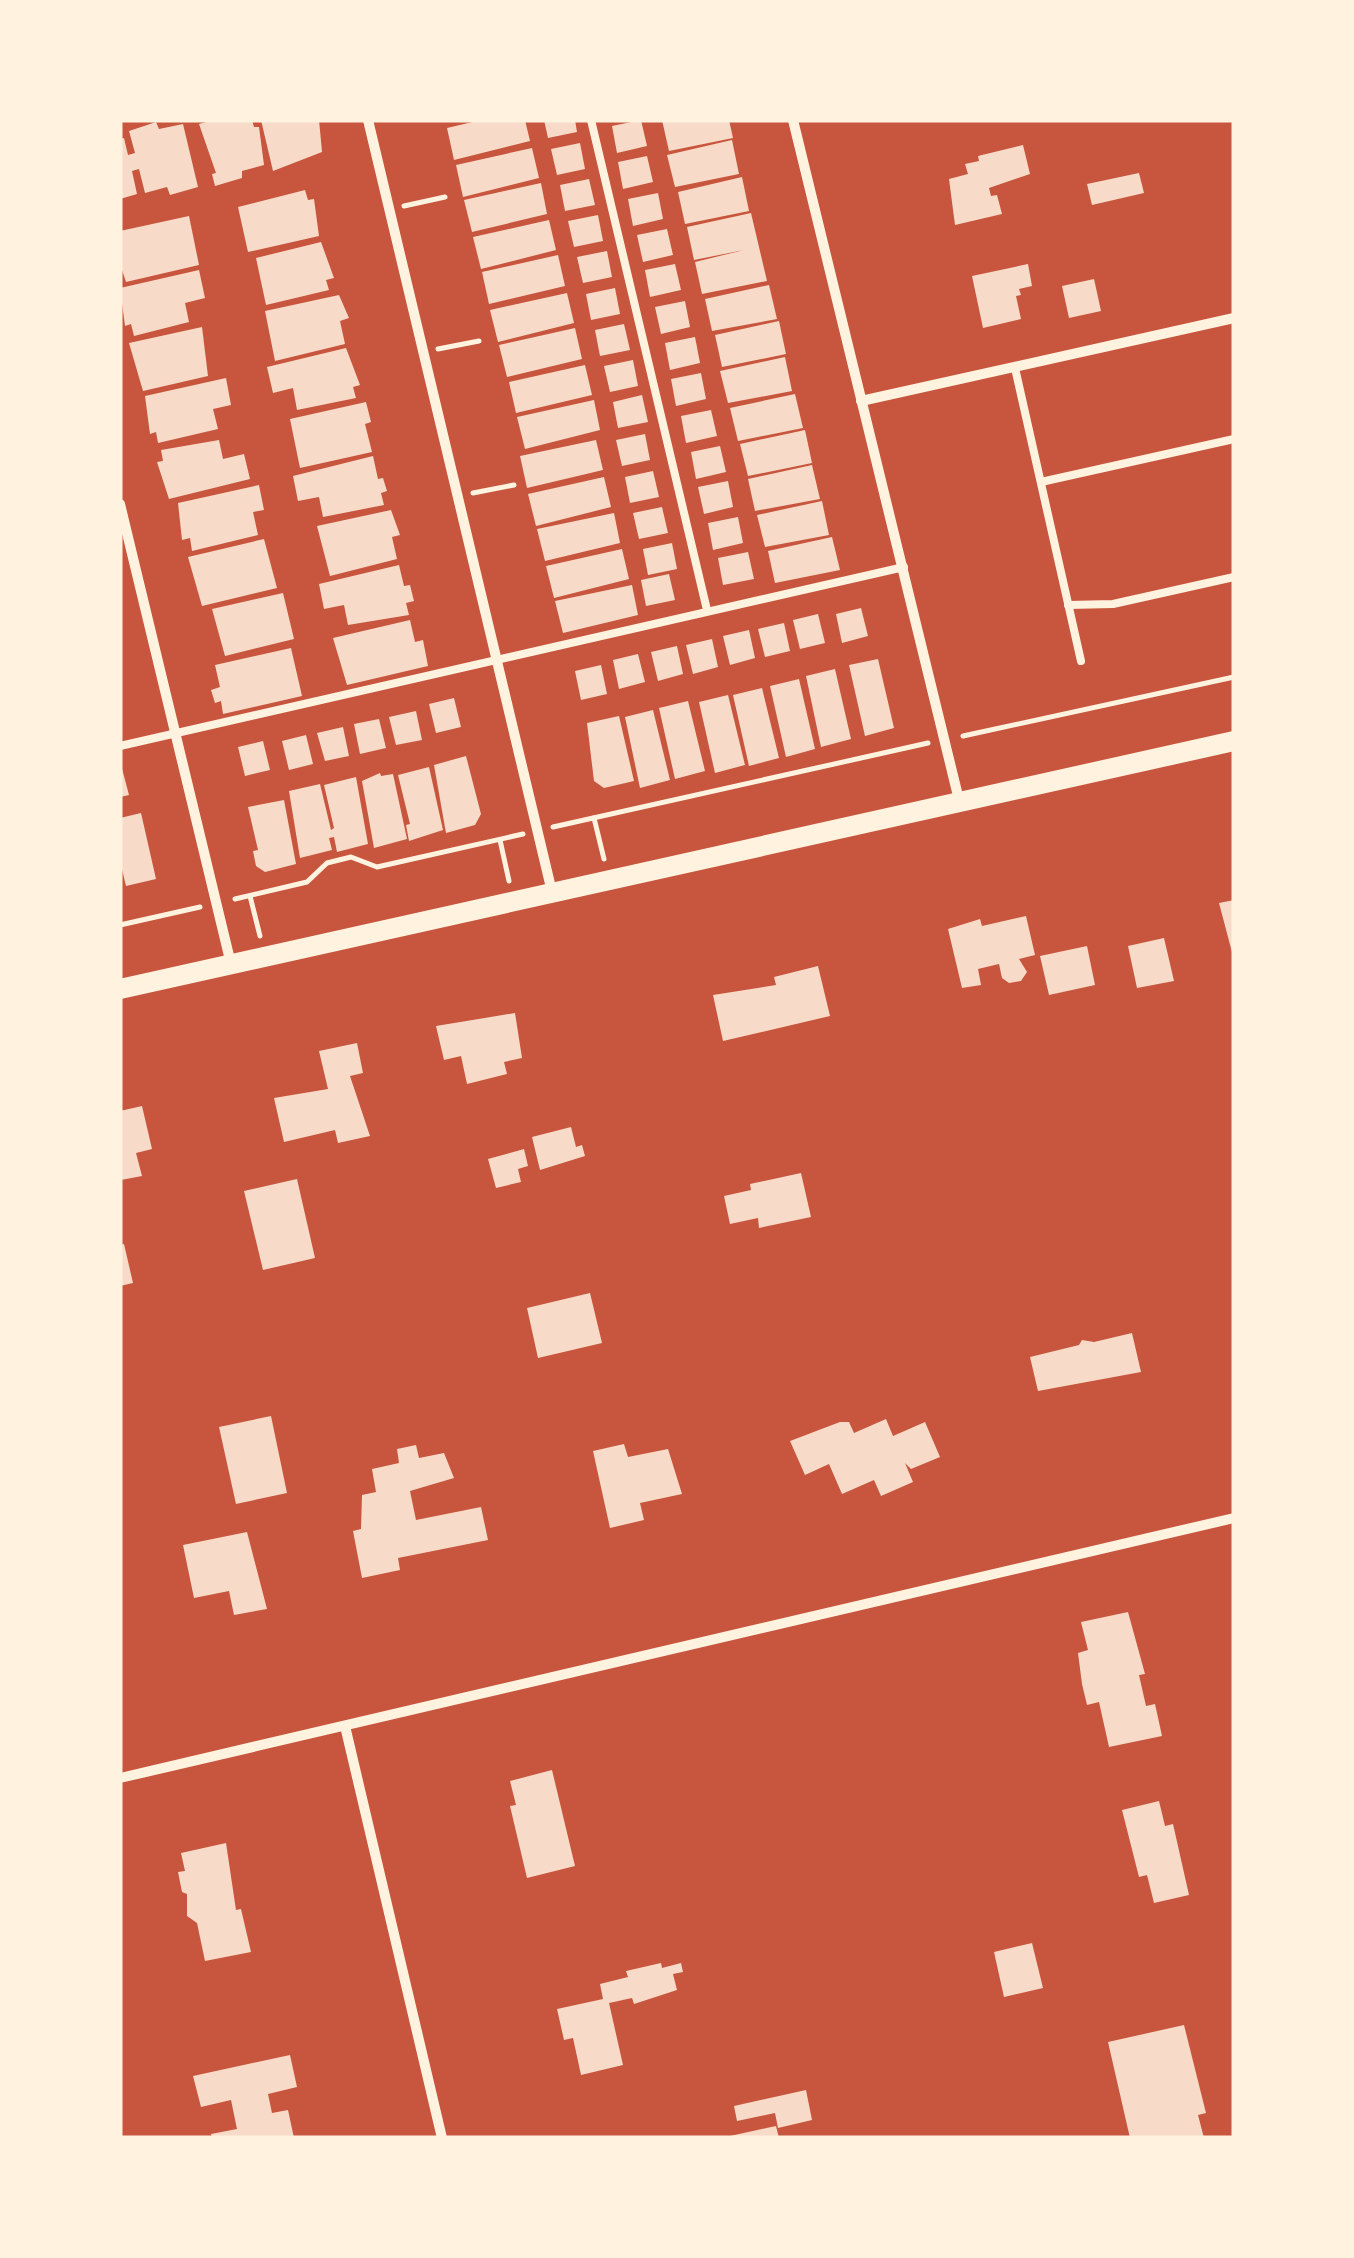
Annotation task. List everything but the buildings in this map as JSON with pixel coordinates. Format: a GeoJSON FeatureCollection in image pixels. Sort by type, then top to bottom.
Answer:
{"type":"FeatureCollection","features":[{"type":"Feature","properties":{"kind":"main road"},"geometry":{"type":"LineString","coordinates":[[120,989],[1234,741]]}},
{"type":"Feature","properties":{"kind":"street"},"geometry":{"type":"LineString","coordinates":[[368,120],[552,892]]}},
{"type":"Feature","properties":{"kind":"street"},"geometry":{"type":"LineString","coordinates":[[793,120],[959,800]]}},
{"type":"Feature","properties":{"kind":"street"},"geometry":{"type":"LineString","coordinates":[[862,401],[1234,318]]}},
{"type":"Feature","properties":{"kind":"street"},"geometry":{"type":"LineString","coordinates":[[120,504],[231,964]]}},
{"type":"Feature","properties":{"kind":"street"},"geometry":{"type":"LineString","coordinates":[[120,1778],[1234,1518]]}},
{"type":"Feature","properties":{"kind":"street"},"geometry":{"type":"LineString","coordinates":[[345,1726],[442,2138]]}},
{"type":"Feature","properties":{"kind":"lane"},"geometry":{"type":"LineString","coordinates":[[591,120],[707,610]]}},
{"type":"Feature","properties":{"kind":"lane"},"geometry":{"type":"LineString","coordinates":[[1015,368],[1081,661]]}},
{"type":"Feature","properties":{"kind":"lane"},"geometry":{"type":"LineString","coordinates":[[1041,482],[1234,440]]}},
{"type":"Feature","properties":{"kind":"lane"},"geometry":{"type":"LineString","coordinates":[[120,746],[904,568]]}},
{"type":"Feature","properties":{"kind":"lane"},"geometry":{"type":"LineString","coordinates":[[1068,606],[1113,604],[1234,577]]}},
{"type":"Feature","properties":{"kind":"path"},"geometry":{"type":"LineString","coordinates":[[389,209],[444,196]]}},
{"type":"Feature","properties":{"kind":"path"},"geometry":{"type":"LineString","coordinates":[[423,352],[479,340]]}},
{"type":"Feature","properties":{"kind":"path"},"geometry":{"type":"LineString","coordinates":[[457,496],[514,484]]}},
{"type":"Feature","properties":{"kind":"path"},"geometry":{"type":"LineString","coordinates":[[956,737],[1234,677]]}},
{"type":"Feature","properties":{"kind":"path"},"geometry":{"type":"LineString","coordinates":[[558,826],[932,742]]}},
{"type":"Feature","properties":{"kind":"path"},"geometry":{"type":"LineString","coordinates":[[594,818],[609,879]]}},
{"type":"Feature","properties":{"kind":"path"},"geometry":{"type":"LineString","coordinates":[[235,899],[307,882],[327,863],[351,857],[378,867],[526,834]]}},
{"type":"Feature","properties":{"kind":"path"},"geometry":{"type":"LineString","coordinates":[[500,840],[514,900]]}},
{"type":"Feature","properties":{"kind":"path"},"geometry":{"type":"LineString","coordinates":[[250,896],[264,956]]}},
{"type":"Feature","properties":{"kind":"path"},"geometry":{"type":"LineString","coordinates":[[120,925],[200,907]]}}]}
